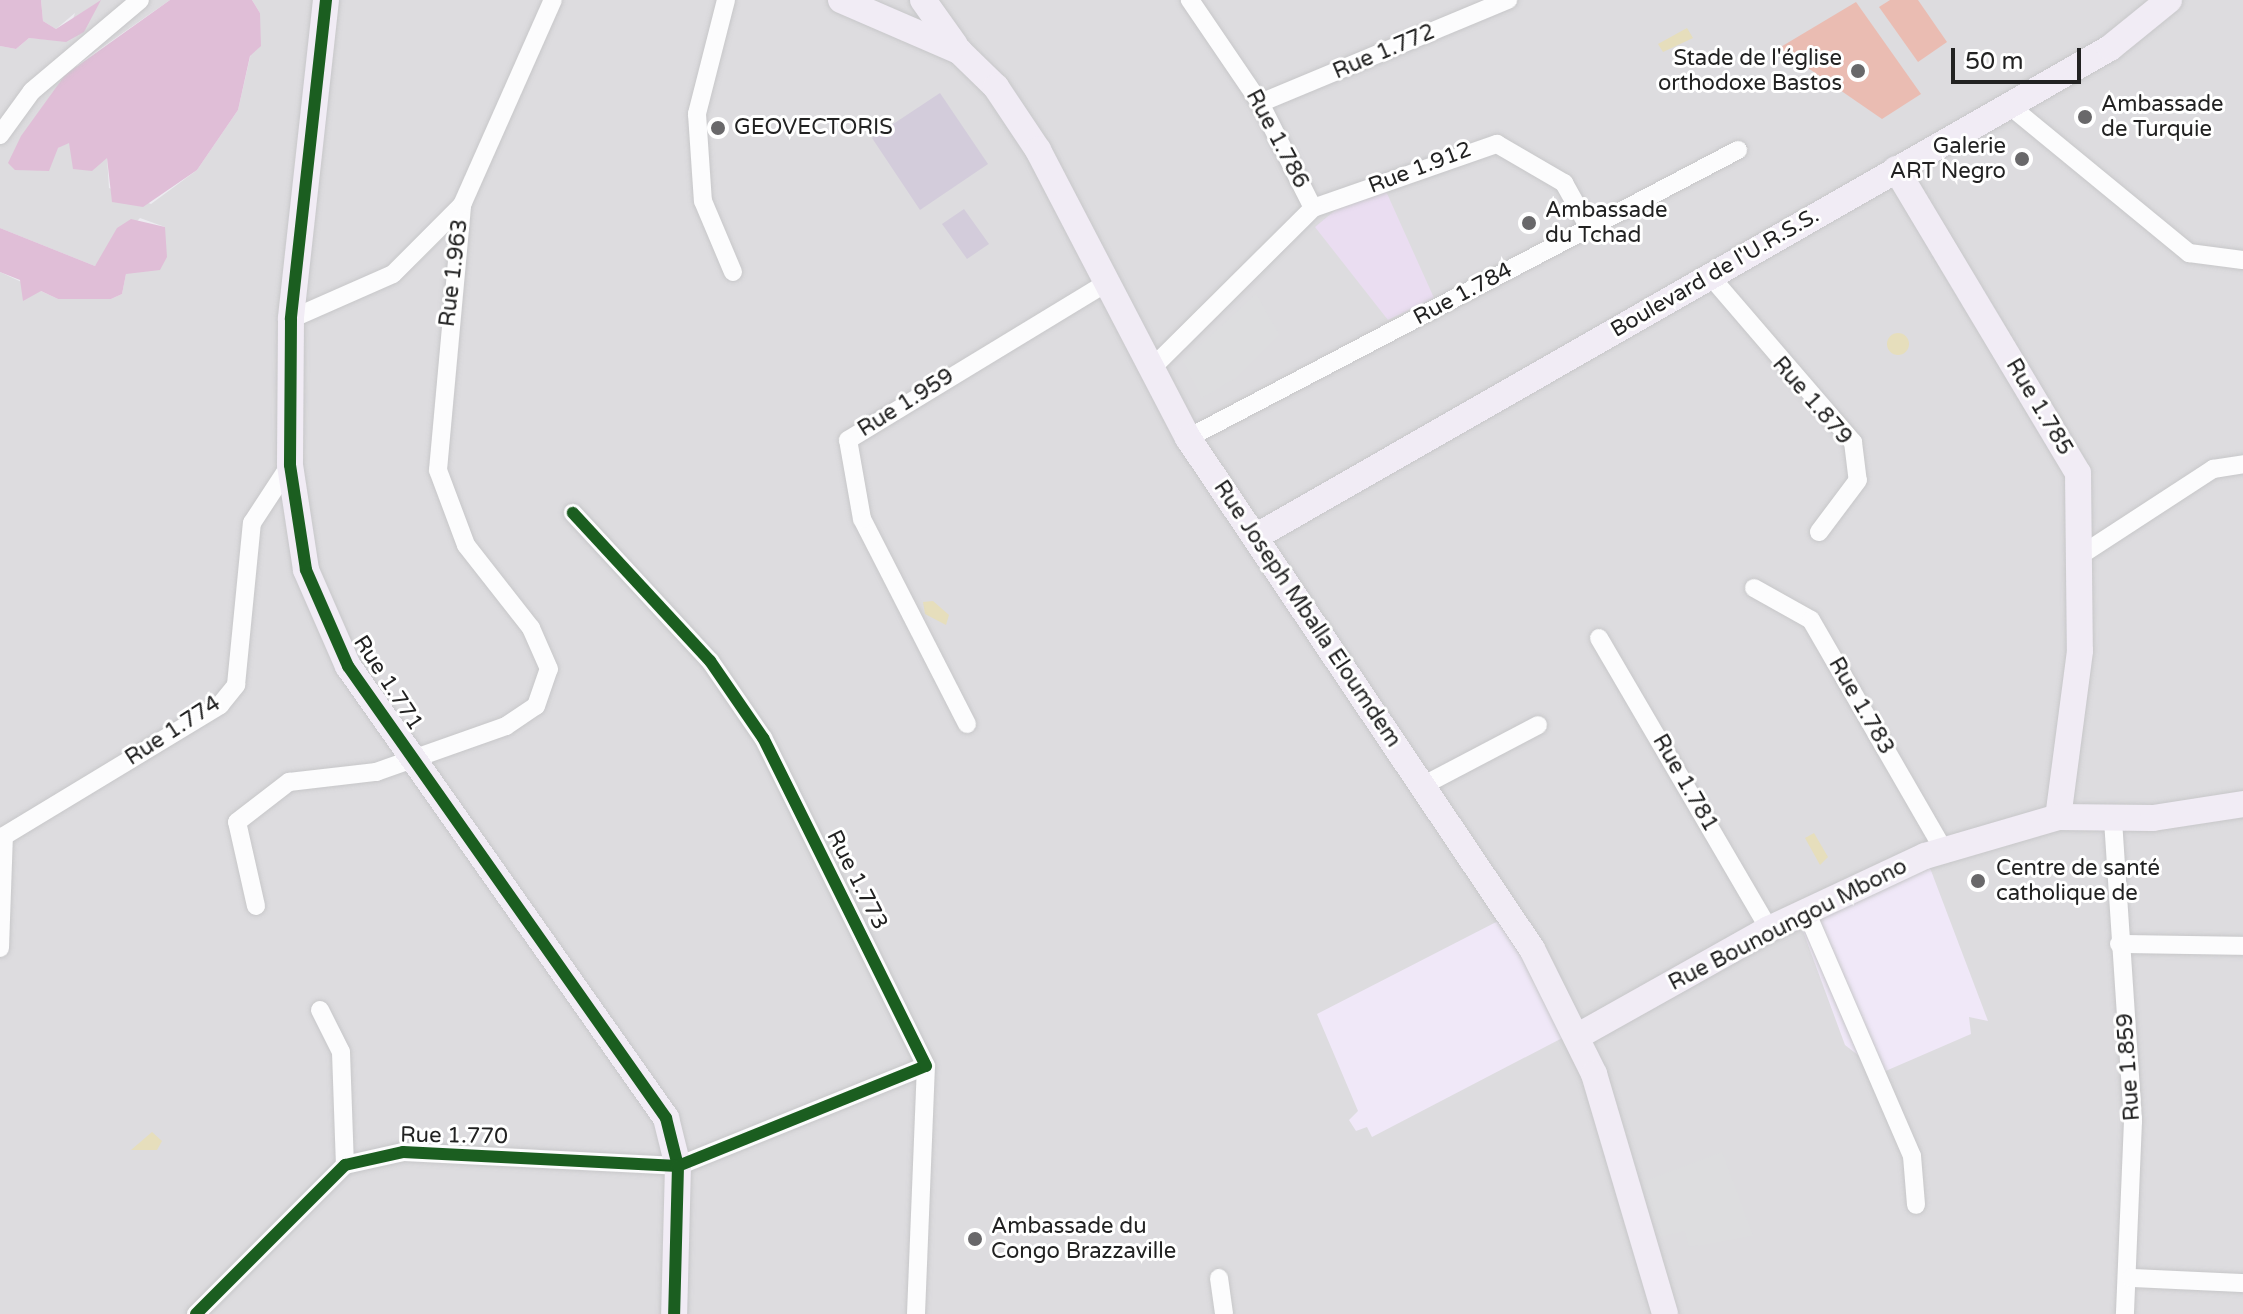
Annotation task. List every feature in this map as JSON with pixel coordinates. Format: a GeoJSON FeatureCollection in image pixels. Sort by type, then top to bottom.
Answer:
{"type":"FeatureCollection","features":[{"type":"Feature","properties":{"kind":"street"},"geometry":{"type":"LineString","coordinates":[[0,135],[32,91],[140,0]]}},
{"type":"Feature","properties":{"kind":"street","name":"Rue 1.771"},"geometry":{"type":"LineString","coordinates":[[326,0],[291,319],[290,465],[306,570],[348,666],[666,1118],[678,1166],[674,1314]]}},
{"type":"Feature","properties":{"kind":"street","name":"Rue 1.963"},"geometry":{"type":"LineString","coordinates":[[416,761],[536,706],[549,669],[531,628],[466,545],[438,470],[462,205],[553,0]]}},
{"type":"Feature","properties":{"kind":"street"},"geometry":{"type":"LineString","coordinates":[[726,0],[697,114],[703,201],[733,272]]}},
{"type":"Feature","properties":{"kind":"street","name":"Rue Joseph Mballa Eloumdem"},"geometry":{"type":"LineString","coordinates":[[843,0],[894,9],[959,51],[996,87],[1038,150],[1109,281],[1150,370],[1188,438],[1422,786],[1501,897],[1578,1036],[1665,1314]]}},
{"type":"Feature","properties":{"kind":"street"},"geometry":{"type":"LineString","coordinates":[[923,0],[959,51]]}},
{"type":"Feature","properties":{"kind":"street","name":"Rue 1.786"},"geometry":{"type":"LineString","coordinates":[[1150,370],[1313,208],[1260,103],[1190,0]]}},
{"type":"Feature","properties":{"kind":"street","name":"Rue 1.772"},"geometry":{"type":"LineString","coordinates":[[1260,103],[1508,0]]}},
{"type":"Feature","properties":{"kind":"street","name":"Boulevard de l'U.R.S.S."},"geometry":{"type":"LineString","coordinates":[[1255,537],[2110,48],[2169,0]]}},
{"type":"Feature","properties":{"kind":"street"},"geometry":{"type":"LineString","coordinates":[[2010,106],[2189,253],[2243,260]]}},
{"type":"Feature","properties":{"kind":"street","name":"Rue 1.912"},"geometry":{"type":"LineString","coordinates":[[1313,208],[1497,144],[1564,183],[1589,228]]}},
{"type":"Feature","properties":{"kind":"street","name":"Rue 1.784"},"geometry":{"type":"LineString","coordinates":[[1188,438],[1738,150]]}},
{"type":"Feature","properties":{"kind":"street","name":"Rue 1.785"},"geometry":{"type":"LineString","coordinates":[[1896,169],[2078,473],[2081,555],[2076,697],[2058,817]]}},
{"type":"Feature","properties":{"kind":"street"},"geometry":{"type":"LineString","coordinates":[[291,319],[393,274],[462,205]]}},
{"type":"Feature","properties":{"kind":"street","name":"Rue 1.879"},"geometry":{"type":"LineString","coordinates":[[1711,277],[1853,442],[1858,480],[1819,532]]}},
{"type":"Feature","properties":{"kind":"street","name":"Rue 1.959"},"geometry":{"type":"LineString","coordinates":[[967,724],[862,519],[848,440],[1109,281]]}},
{"type":"Feature","properties":{"kind":"street"},"geometry":{"type":"LineString","coordinates":[[2081,555],[2213,469],[2243,464]]}},
{"type":"Feature","properties":{"kind":"street","name":"Rue 1.774"},"geometry":{"type":"LineString","coordinates":[[0,948],[2,838],[228,695],[239,672],[252,523],[290,465]]}},
{"type":"Feature","properties":{"kind":"street","name":"Rue 1.773"},"geometry":{"type":"LineString","coordinates":[[573,513],[710,661],[763,738],[926,1066],[916,1311]]}},
{"type":"Feature","properties":{"kind":"street","name":"Rue 1.783"},"geometry":{"type":"LineString","coordinates":[[1754,588],[1811,620],[1944,850]]}},
{"type":"Feature","properties":{"kind":"street","name":"Rue 1.781"},"geometry":{"type":"LineString","coordinates":[[1599,638],[1769,929]]}},
{"type":"Feature","properties":{"kind":"street"},"geometry":{"type":"LineString","coordinates":[[1422,786],[1538,725]]}},
{"type":"Feature","properties":{"kind":"street"},"geometry":{"type":"LineString","coordinates":[[256,906],[237,822],[289,782],[416,761]]}},
{"type":"Feature","properties":{"kind":"street","name":"Rue Bounoungou Mbono"},"geometry":{"type":"LineString","coordinates":[[1578,1036],[1769,929],[1944,850],[2058,817],[2113,820],[2243,804]]}},
{"type":"Feature","properties":{"kind":"street","name":"Rue 1.859"},"geometry":{"type":"LineString","coordinates":[[2113,820],[2133,1121],[2131,1278],[2125,1314]]}},
{"type":"Feature","properties":{"kind":"street"},"geometry":{"type":"LineString","coordinates":[[1806,911],[1912,1156],[1916,1205]]}},
{"type":"Feature","properties":{"kind":"street"},"geometry":{"type":"LineString","coordinates":[[2119,944],[2243,946]]}},
{"type":"Feature","properties":{"kind":"street"},"geometry":{"type":"LineString","coordinates":[[196,1314],[345,1165],[341,1052],[320,1010]]}},
{"type":"Feature","properties":{"kind":"street"},"geometry":{"type":"LineString","coordinates":[[678,1166],[926,1066]]}},
{"type":"Feature","properties":{"kind":"street","name":"Rue 1.770"},"geometry":{"type":"LineString","coordinates":[[345,1165],[403,1152],[678,1166]]}},
{"type":"Feature","properties":{"kind":"street"},"geometry":{"type":"LineString","coordinates":[[1219,1278],[1224,1314]]}},
{"type":"Feature","properties":{"kind":"street"},"geometry":{"type":"LineString","coordinates":[[2131,1278],[2243,1283]]}},
{"type":"Feature","properties":{"kind":"shaded area"},"geometry":{"type":"Polygon","coordinates":[[[0,0],[41,0],[43,21],[56,29],[101,0],[84,32],[66,42],[29,38],[16,49],[0,46],[0,0]]]}},
{"type":"Feature","properties":{"kind":"shaded area"},"geometry":{"type":"Polygon","coordinates":[[[41,0],[170,0],[77,65],[58,148],[69,142],[72,150],[107,157],[109,188],[151,204],[197,170],[238,110],[260,13],[252,0],[2243,0],[2243,1314],[0,1314],[0,272],[58,299],[111,299],[122,294],[126,274],[165,227],[140,218],[95,266],[0,228],[0,46],[16,49],[29,38],[66,41],[75,13],[56,29],[43,21],[41,0]]]}},
{"type":"Feature","properties":{"kind":"shaded area"},"geometry":{"type":"Polygon","coordinates":[[[170,0],[252,0],[260,13],[261,46],[250,56],[238,110],[197,170],[143,207],[112,202],[107,158],[92,171],[73,169],[69,143],[58,148],[49,171],[15,170],[8,163],[21,136],[65,75],[170,0]]]}},
{"type":"Feature","properties":{"kind":"shaded area"},"geometry":{"type":"Polygon","coordinates":[[[1890,0],[1918,0],[1947,42],[1918,62],[1879,7],[1890,0]]]}},
{"type":"Feature","properties":{"kind":"shaded area","name":"Stade de l'église orthodoxe Bastos"},"geometry":{"type":"Polygon","coordinates":[[[1856,2],[1921,94],[1882,119],[1779,48],[1856,2]]]}},
{"type":"Feature","properties":{"kind":"shaded area"},"geometry":{"type":"Polygon","coordinates":[[[1687,28],[1693,38],[1663,52],[1658,44],[1687,28]]]}},
{"type":"Feature","properties":{"kind":"shaded area"},"geometry":{"type":"Polygon","coordinates":[[[940,93],[988,164],[920,210],[872,138],[940,93]]]}},
{"type":"Feature","properties":{"kind":"shaded area"},"geometry":{"type":"Polygon","coordinates":[[[1385,189],[1434,298],[1388,320],[1315,227],[1350,198],[1385,189]]]}},
{"type":"Feature","properties":{"kind":"shaded area"},"geometry":{"type":"Polygon","coordinates":[[[964,209],[989,244],[967,259],[942,224],[964,209]]]}},
{"type":"Feature","properties":{"kind":"shaded area"},"geometry":{"type":"Polygon","coordinates":[[[131,219],[165,227],[167,257],[160,270],[126,274],[122,294],[111,299],[58,299],[41,291],[23,301],[20,280],[0,272],[0,228],[95,266],[117,228],[131,219]]]}},
{"type":"Feature","properties":{"kind":"shaded area"},"geometry":{"type":"Polygon","coordinates":[[[1256,294],[1279,334],[1234,379],[1202,398],[1183,361],[1256,294]]]}},
{"type":"Feature","properties":{"kind":"shaded area"},"geometry":{"type":"Polygon","coordinates":[[[1898,333],[1906,336],[1909,344],[1906,352],[1898,355],[1890,352],[1887,344],[1890,336],[1898,333]]]}},
{"type":"Feature","properties":{"kind":"shaded area"},"geometry":{"type":"Polygon","coordinates":[[[933,601],[949,615],[946,625],[925,614],[923,602],[933,601]]]}},
{"type":"Feature","properties":{"kind":"shaded area"},"geometry":{"type":"Polygon","coordinates":[[[1814,833],[1828,857],[1820,865],[1805,838],[1814,833]]]}},
{"type":"Feature","properties":{"kind":"shaded area"},"geometry":{"type":"Polygon","coordinates":[[[1927,860],[1988,1021],[1969,1017],[1971,1034],[1881,1073],[1845,1045],[1800,923],[1927,860]]]}},
{"type":"Feature","properties":{"kind":"shaded area"},"geometry":{"type":"Polygon","coordinates":[[[1504,918],[1568,1035],[1372,1137],[1367,1127],[1356,1131],[1349,1120],[1358,1111],[1317,1014],[1504,918]]]}},
{"type":"Feature","properties":{"kind":"shaded area"},"geometry":{"type":"Polygon","coordinates":[[[152,1132],[162,1141],[157,1150],[131,1150],[152,1132]]]}},
{"type":"Feature","properties":{"kind":"shaded area"},"geometry":{"type":"Polygon","coordinates":[[[1722,1152],[1753,1236],[1689,1247],[1685,1231],[1659,1237],[1642,1182],[1722,1152]]]}},
{"type":"Feature","properties":{"kind":"cycle path"},"geometry":{"type":"LineString","coordinates":[[326,0],[291,319],[290,465],[306,570],[348,666],[666,1118],[678,1166],[674,1314]]}},
{"type":"Feature","properties":{"kind":"cycle path"},"geometry":{"type":"LineString","coordinates":[[196,1314],[345,1165],[403,1152],[678,1166],[926,1066],[763,738],[710,661],[573,513]]}},
{"type":"Feature","properties":{"kind":"place","name":"Stade de l'église orthodoxe Bastos"},"geometry":{"type":"Point","coordinates":[1858,71]}},
{"type":"Feature","properties":{"kind":"place","name":"Ambassade de Turquie"},"geometry":{"type":"Point","coordinates":[2085,117]}},
{"type":"Feature","properties":{"kind":"place","name":"GEOVECTORIS"},"geometry":{"type":"Point","coordinates":[718,128]}},
{"type":"Feature","properties":{"kind":"place","name":"Galerie ART Negro"},"geometry":{"type":"Point","coordinates":[2022,159]}},
{"type":"Feature","properties":{"kind":"place","name":"Ambassade du Tchad"},"geometry":{"type":"Point","coordinates":[1529,223]}},
{"type":"Feature","properties":{"kind":"place","name":"Centre de santé catholique de"},"geometry":{"type":"Point","coordinates":[1978,881]}},
{"type":"Feature","properties":{"kind":"place","name":"Ambassade du Congo Brazzaville"},"geometry":{"type":"Point","coordinates":[975,1239]}}]}
